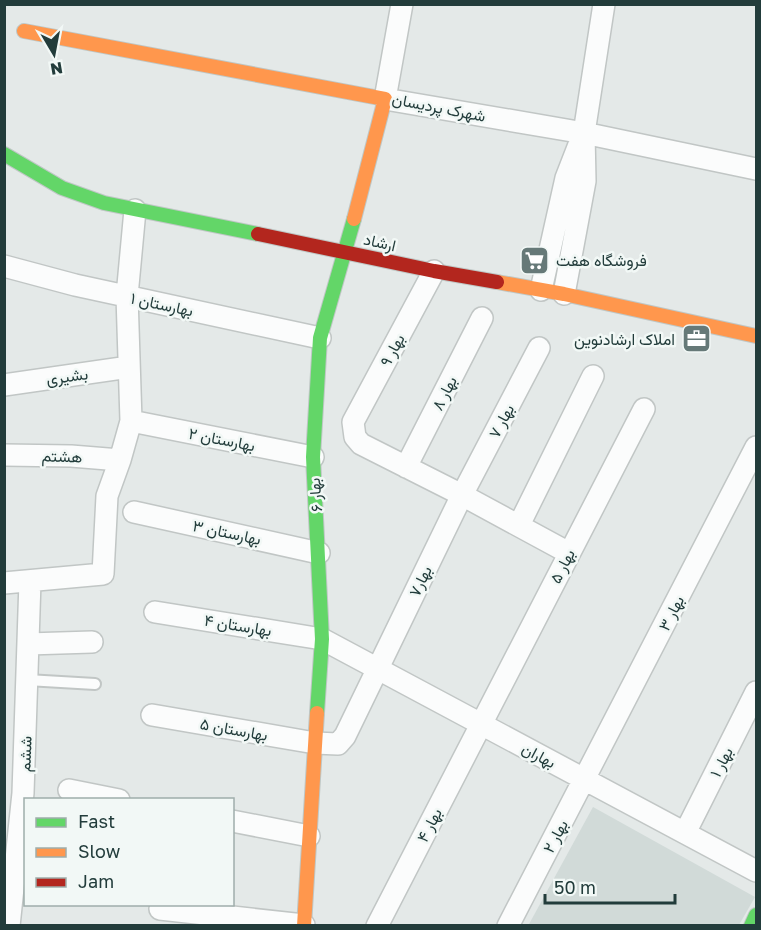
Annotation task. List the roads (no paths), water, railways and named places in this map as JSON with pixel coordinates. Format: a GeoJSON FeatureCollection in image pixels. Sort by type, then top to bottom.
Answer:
{"type":"FeatureCollection","features":[{"type":"Feature","properties":{"kind":"main road"},"geometry":{"type":"LineString","coordinates":[[24,31],[386,99]]}},
{"type":"Feature","properties":{"kind":"main road","name":"بهار ۶"},"geometry":{"type":"LineString","coordinates":[[304,925],[322,639],[313,457],[320,338],[346,251],[386,99]]}},
{"type":"Feature","properties":{"kind":"main road","name":"ارشاد"},"geometry":{"type":"LineString","coordinates":[[4,154],[62,188],[104,203],[346,251],[434,271],[564,294],[756,336]]}},
{"type":"Feature","properties":{"kind":"main road"},"geometry":{"type":"LineString","coordinates":[[751,926],[756,915]]}},
{"type":"Feature","properties":{"kind":"street","name":"شهرک پردیسان"},"geometry":{"type":"LineString","coordinates":[[402,4],[386,99],[584,133],[756,169]]}},
{"type":"Feature","properties":{"kind":"street"},"geometry":{"type":"LineString","coordinates":[[564,294],[585,181],[584,133],[604,4]]}},
{"type":"Feature","properties":{"kind":"street"},"geometry":{"type":"LineString","coordinates":[[541,290],[566,178],[584,133]]}},
{"type":"Feature","properties":{"kind":"street"},"geometry":{"type":"LineString","coordinates":[[4,583],[103,574],[107,496],[131,420],[127,296],[135,210]]}},
{"type":"Feature","properties":{"kind":"street","name":"بهارستان ۱"},"geometry":{"type":"LineString","coordinates":[[4,266],[127,296],[320,338]]}},
{"type":"Feature","properties":{"kind":"street","name":"بهار ۹"},"geometry":{"type":"LineString","coordinates":[[406,467],[362,444],[355,437],[353,422],[434,271]]}},
{"type":"Feature","properties":{"kind":"street","name":"بهار ۸"},"geometry":{"type":"LineString","coordinates":[[406,467],[482,318]]}},
{"type":"Feature","properties":{"kind":"street","name":"بهار ۷"},"geometry":{"type":"LineString","coordinates":[[462,495],[539,348]]}},
{"type":"Feature","properties":{"kind":"street","name":"بشیری"},"geometry":{"type":"LineString","coordinates":[[4,385],[129,367]]}},
{"type":"Feature","properties":{"kind":"street"},"geometry":{"type":"LineString","coordinates":[[519,525],[593,376]]}},
{"type":"Feature","properties":{"kind":"street","name":"بهار ۵"},"geometry":{"type":"LineString","coordinates":[[481,724],[644,409]]}},
{"type":"Feature","properties":{"kind":"street","name":"بهارستان ۲"},"geometry":{"type":"LineString","coordinates":[[131,420],[313,457]]}},
{"type":"Feature","properties":{"kind":"street","name":"بهار ۳"},"geometry":{"type":"LineString","coordinates":[[585,779],[756,447]]}},
{"type":"Feature","properties":{"kind":"street","name":"هشتم"},"geometry":{"type":"LineString","coordinates":[[4,455],[71,456],[120,460]]}},
{"type":"Feature","properties":{"kind":"street"},"geometry":{"type":"LineString","coordinates":[[406,467],[569,553]]}},
{"type":"Feature","properties":{"kind":"street","name":"بهار۷"},"geometry":{"type":"LineString","coordinates":[[377,668],[462,495]]}},
{"type":"Feature","properties":{"kind":"street","name":"بهارستان ۳"},"geometry":{"type":"LineString","coordinates":[[134,512],[319,553]]}},
{"type":"Feature","properties":{"kind":"street","name":"ششم"},"geometry":{"type":"LineString","coordinates":[[9,926],[23,793],[30,581]]}},
{"type":"Feature","properties":{"kind":"street","name":"بهارستان ۴"},"geometry":{"type":"LineString","coordinates":[[155,612],[322,639]]}},
{"type":"Feature","properties":{"kind":"street","name":"بهاران"},"geometry":{"type":"LineString","coordinates":[[322,639],[756,871]]}},
{"type":"Feature","properties":{"kind":"street"},"geometry":{"type":"LineString","coordinates":[[28,644],[92,642]]}},
{"type":"Feature","properties":{"kind":"street"},"geometry":{"type":"LineString","coordinates":[[315,742],[338,744],[345,736],[377,668]]}},
{"type":"Feature","properties":{"kind":"street","name":"بهار ۱"},"geometry":{"type":"LineString","coordinates":[[685,833],[756,692]]}},
{"type":"Feature","properties":{"kind":"street","name":"بهارستان ۵"},"geometry":{"type":"LineString","coordinates":[[152,715],[315,742]]}},
{"type":"Feature","properties":{"kind":"street","name":"بهار ۴"},"geometry":{"type":"LineString","coordinates":[[377,926],[481,724]]}},
{"type":"Feature","properties":{"kind":"street","name":"بهار ۲"},"geometry":{"type":"LineString","coordinates":[[508,926],[585,779]]}},
{"type":"Feature","properties":{"kind":"street"},"geometry":{"type":"LineString","coordinates":[[69,790],[109,798]]}},
{"type":"Feature","properties":{"kind":"street"},"geometry":{"type":"LineString","coordinates":[[234,821],[309,836]]}},
{"type":"Feature","properties":{"kind":"street"},"geometry":{"type":"LineString","coordinates":[[160,909],[304,925]]}},
{"type":"Feature","properties":{"kind":"lane"},"geometry":{"type":"LineString","coordinates":[[27,680],[95,684]]}},
{"type":"Feature","properties":{"kind":"place","name":"فروشگاه هفت"},"geometry":{"type":"Point","coordinates":[535,260]}},
{"type":"Feature","properties":{"kind":"place","name":"املاک ارشادنوین"},"geometry":{"type":"Point","coordinates":[696,339]}}]}
